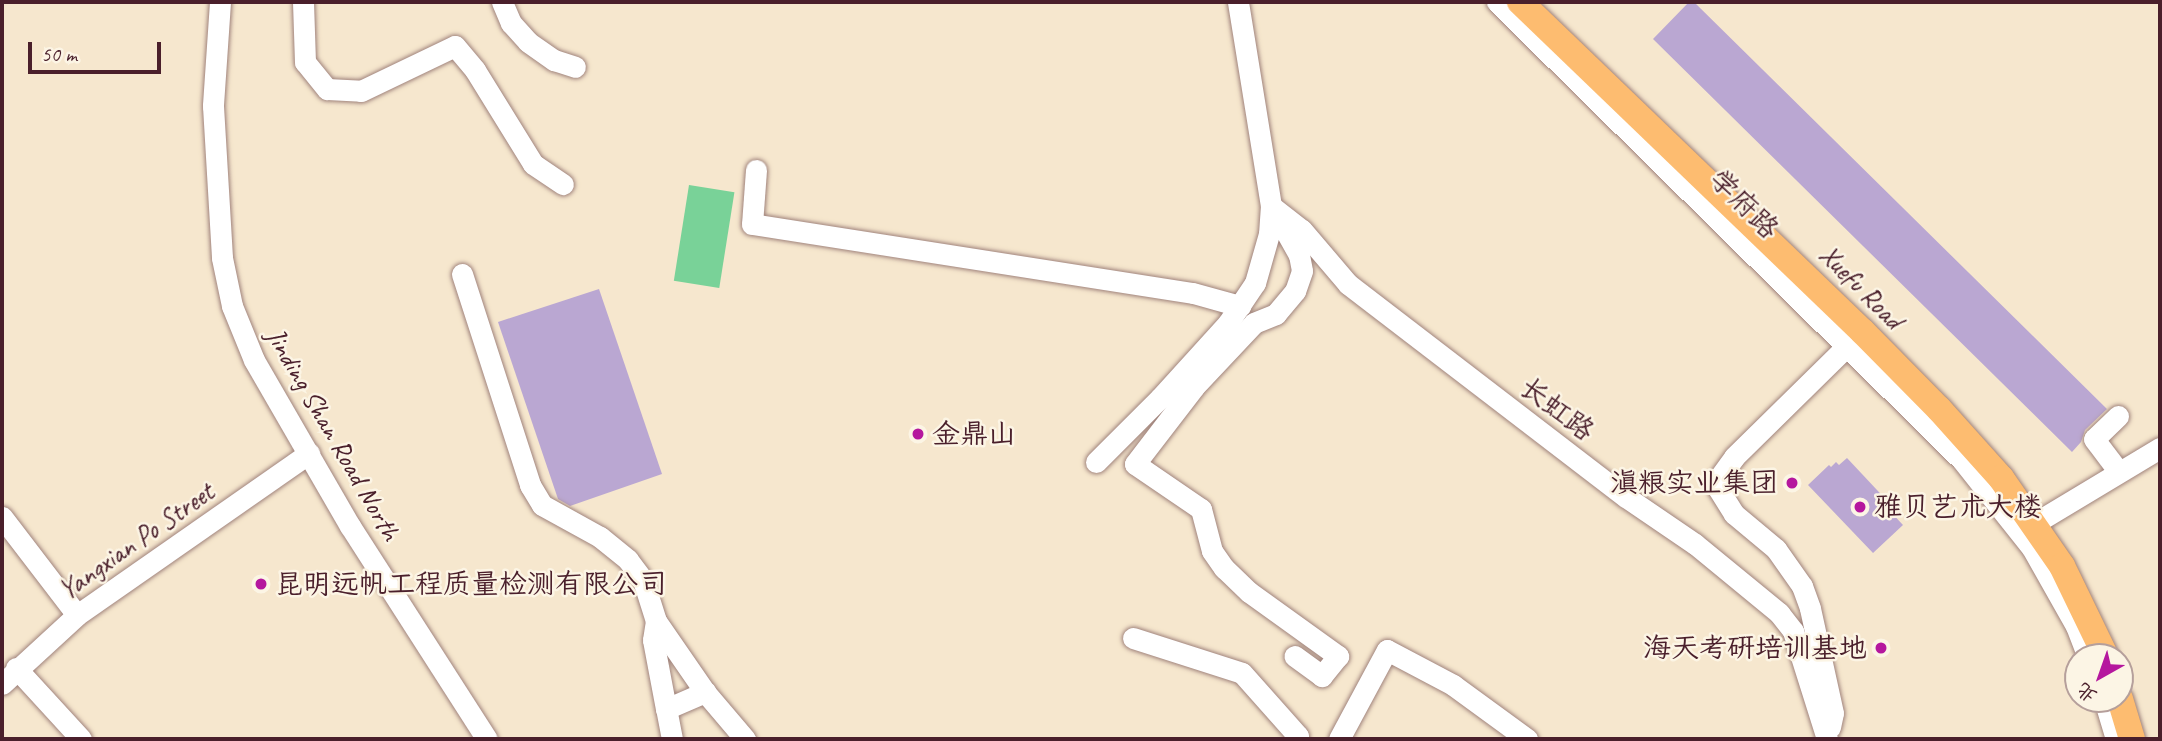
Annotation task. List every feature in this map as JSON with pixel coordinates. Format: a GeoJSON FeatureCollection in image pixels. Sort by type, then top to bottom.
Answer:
{"type":"FeatureCollection","features":[{"type":"Feature","properties":{"kind":"main road","name":"Xuefu Road"},"geometry":{"type":"LineString","coordinates":[[1520,2],[1855,338],[1966,439],[2035,523],[2062,566],[2099,643]]}},
{"type":"Feature","properties":{"kind":"main road"},"geometry":{"type":"LineString","coordinates":[[2124,713],[2132,739]]}},
{"type":"Feature","properties":{"kind":"street","name":"Jinding Shan Road North"},"geometry":{"type":"LineString","coordinates":[[220,2],[212,106],[222,258],[232,306],[254,360],[350,526],[487,739]]}},
{"type":"Feature","properties":{"kind":"street"},"geometry":{"type":"LineString","coordinates":[[303,2],[305,62],[327,89],[361,91],[454,46],[475,71],[533,164],[563,184]]}},
{"type":"Feature","properties":{"kind":"street"},"geometry":{"type":"LineString","coordinates":[[502,2],[511,23],[528,42],[554,60],[575,67]]}},
{"type":"Feature","properties":{"kind":"street"},"geometry":{"type":"LineString","coordinates":[[1096,462],[1160,398],[1240,306],[1255,283],[1269,234],[1271,206],[1238,2]]}},
{"type":"Feature","properties":{"kind":"street","name":"学府路"},"geometry":{"type":"LineString","coordinates":[[1497,2],[1855,338],[1997,501],[2032,548],[2081,643]]}},
{"type":"Feature","properties":{"kind":"street"},"geometry":{"type":"LineString","coordinates":[[756,170],[752,224],[1193,293],[1240,306]]}},
{"type":"Feature","properties":{"kind":"street"},"geometry":{"type":"LineString","coordinates":[[1271,206],[1299,255],[1302,271],[1295,291],[1276,314],[1254,323],[1194,387],[1135,464],[1200,509],[1212,551],[1224,568],[1249,592],[1338,656],[1322,676],[1294,656]]}},
{"type":"Feature","properties":{"kind":"street","name":"长虹路"},"geometry":{"type":"LineString","coordinates":[[1271,206],[1302,230],[1348,284],[1626,497],[1695,544],[1779,613],[1793,631],[1832,739]]}},
{"type":"Feature","properties":{"kind":"street"},"geometry":{"type":"LineString","coordinates":[[462,274],[530,485],[542,505],[600,537],[628,560],[643,580],[656,621],[705,692],[745,739]]}},
{"type":"Feature","properties":{"kind":"street"},"geometry":{"type":"LineString","coordinates":[[1832,739],[1833,713],[1810,608],[1802,586],[1776,549],[1734,514],[1718,488],[1725,466],[1855,338]]}},
{"type":"Feature","properties":{"kind":"street"},"geometry":{"type":"LineString","coordinates":[[2118,416],[2094,439],[2119,472]]}},
{"type":"Feature","properties":{"kind":"street"},"geometry":{"type":"LineString","coordinates":[[2035,523],[2160,448]]}},
{"type":"Feature","properties":{"kind":"street","name":"Yangxian Po Street"},"geometry":{"type":"LineString","coordinates":[[9,676],[77,615],[309,453]]}},
{"type":"Feature","properties":{"kind":"street"},"geometry":{"type":"LineString","coordinates":[[2,517],[77,615]]}},
{"type":"Feature","properties":{"kind":"street"},"geometry":{"type":"LineString","coordinates":[[656,621],[653,640],[672,739]]}},
{"type":"Feature","properties":{"kind":"street"},"geometry":{"type":"LineString","coordinates":[[1133,638],[1242,673],[1298,736],[1297,739]]}},
{"type":"Feature","properties":{"kind":"street"},"geometry":{"type":"LineString","coordinates":[[1339,739],[1387,650],[1453,685],[1527,739]]}},
{"type":"Feature","properties":{"kind":"street"},"geometry":{"type":"LineString","coordinates":[[9,676],[81,739]]}},
{"type":"Feature","properties":{"kind":"street"},"geometry":{"type":"LineString","coordinates":[[666,709],[705,692]]}},
{"type":"Feature","properties":{"kind":"street"},"geometry":{"type":"LineString","coordinates":[[2108,713],[2116,739]]}},
{"type":"Feature","properties":{"kind":"green space"},"geometry":{"type":"Polygon","coordinates":[[[689,185],[734,192],[719,288],[674,281],[689,185]]]}},
{"type":"Feature","properties":{"kind":"building"},"geometry":{"type":"Polygon","coordinates":[[[1689,2],[1694,2],[2107,409],[2085,430],[2081,442],[2072,452],[1653,39],[1689,2]]]}},
{"type":"Feature","properties":{"kind":"building"},"geometry":{"type":"Polygon","coordinates":[[[599,289],[662,474],[570,506],[558,499],[498,322],[599,289]]]}},
{"type":"Feature","properties":{"kind":"building","name":"雅贝艺术大楼"},"geometry":{"type":"Polygon","coordinates":[[[1847,458],[1892,506],[1888,509],[1903,525],[1873,553],[1808,485],[1829,465],[1831,467],[1836,462],[1839,465],[1847,458]]]}},
{"type":"Feature","properties":{"kind":"place","name":"金鼎山"},"geometry":{"type":"Point","coordinates":[918,434]}},
{"type":"Feature","properties":{"kind":"place","name":"滇粮实业集团"},"geometry":{"type":"Point","coordinates":[1792,483]}},
{"type":"Feature","properties":{"kind":"place","name":"雅贝艺术大楼"},"geometry":{"type":"Point","coordinates":[1860,507]}},
{"type":"Feature","properties":{"kind":"place","name":"昆明远帆工程质量检测有限公司"},"geometry":{"type":"Point","coordinates":[261,584]}},
{"type":"Feature","properties":{"kind":"place","name":"海天考研培训基地"},"geometry":{"type":"Point","coordinates":[1881,648]}}]}
